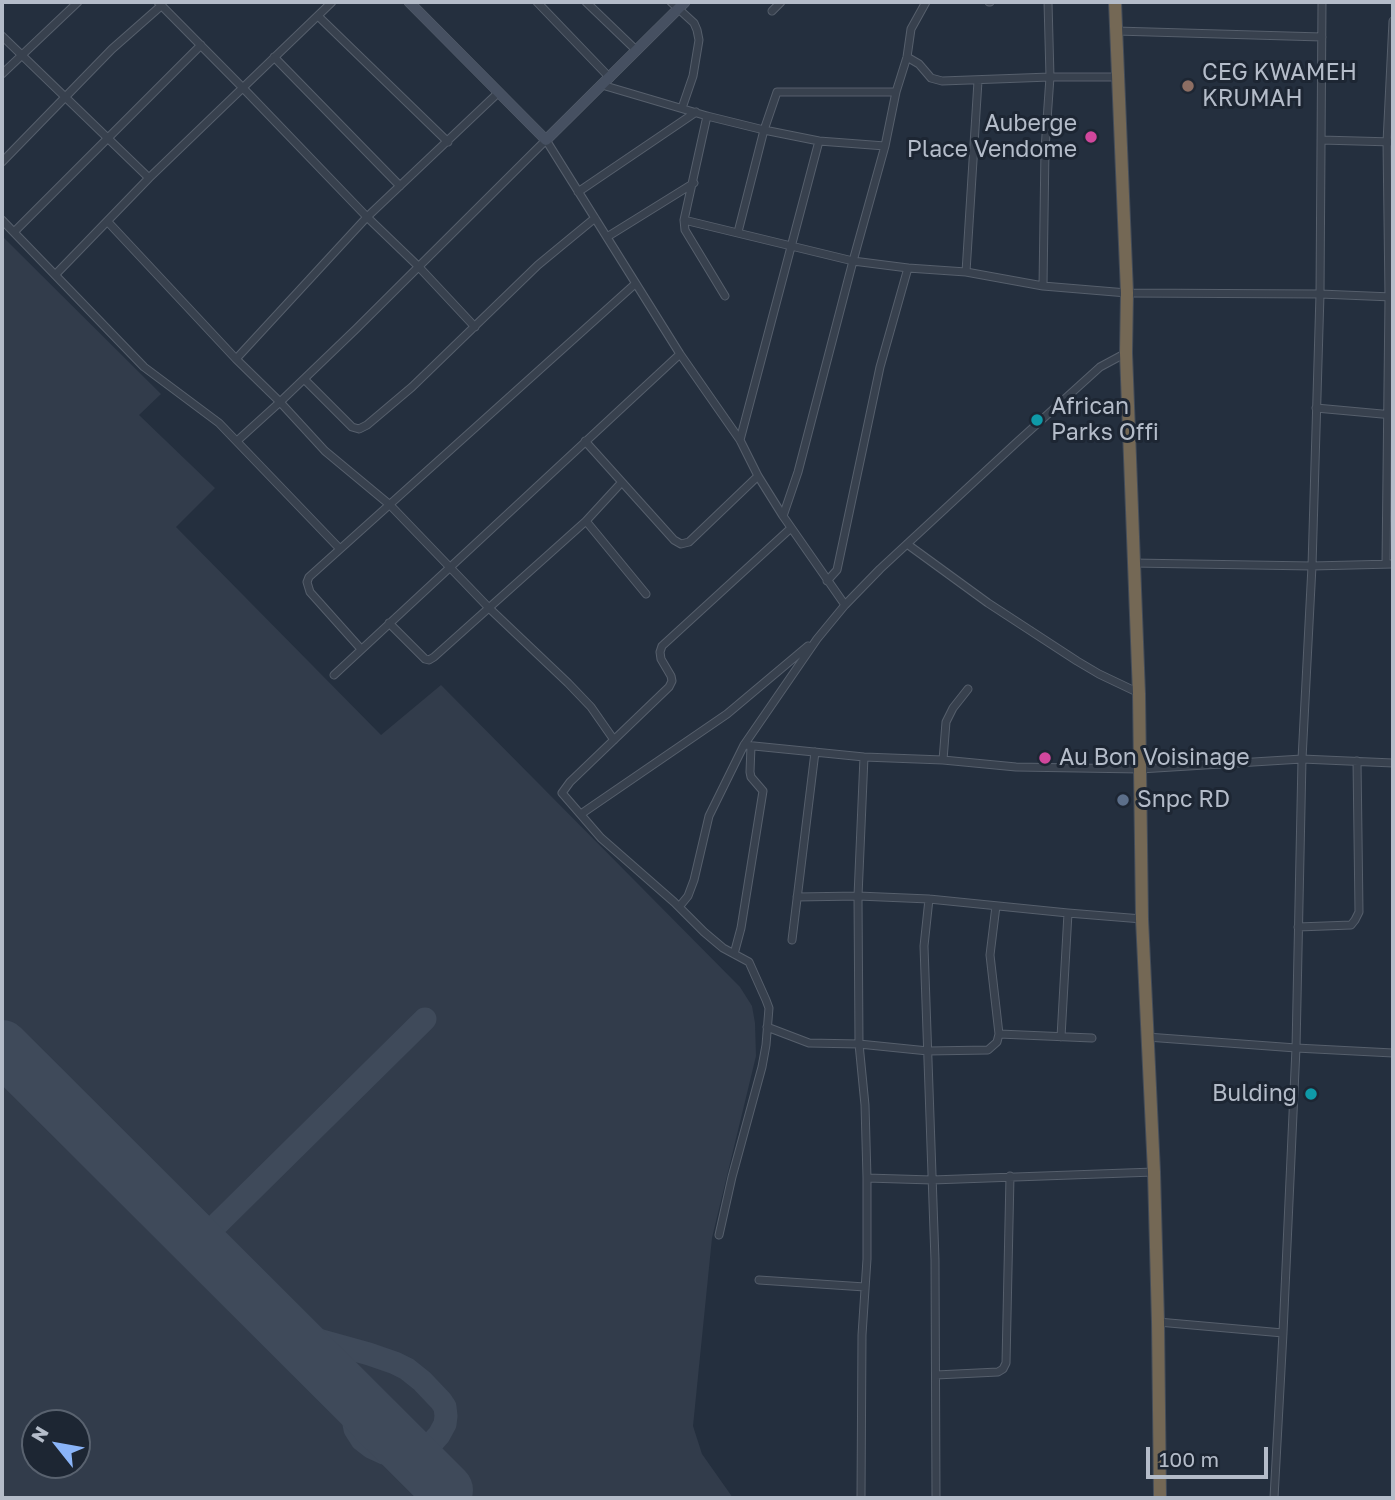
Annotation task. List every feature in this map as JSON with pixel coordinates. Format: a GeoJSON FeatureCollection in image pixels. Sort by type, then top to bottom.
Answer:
{"type":"FeatureCollection","features":[{"type":"Feature","properties":{"kind":"highway"},"geometry":{"type":"LineString","coordinates":[[1115,2],[1139,694],[1142,919],[1154,1172],[1160,1498]]}},
{"type":"Feature","properties":{"kind":"street"},"geometry":{"type":"LineString","coordinates":[[2,74],[78,2]]}},
{"type":"Feature","properties":{"kind":"street"},"geometry":{"type":"LineString","coordinates":[[56,274],[149,178],[332,2]]}},
{"type":"Feature","properties":{"kind":"street"},"geometry":{"type":"LineString","coordinates":[[537,2],[606,81],[707,116],[764,130],[819,141],[886,146]]}},
{"type":"Feature","properties":{"kind":"street"},"geometry":{"type":"LineString","coordinates":[[586,2],[637,51]]}},
{"type":"Feature","properties":{"kind":"street"},"geometry":{"type":"LineString","coordinates":[[772,11],[781,2]]}},
{"type":"Feature","properties":{"kind":"street"},"geometry":{"type":"LineString","coordinates":[[783,516],[798,472],[886,146],[911,29],[926,2]]}},
{"type":"Feature","properties":{"kind":"street"},"geometry":{"type":"LineString","coordinates":[[1043,286],[1049,77],[1048,2]]}},
{"type":"Feature","properties":{"kind":"street"},"geometry":{"type":"LineString","coordinates":[[1274,1498],[1297,1048],[1302,758],[1312,566],[1320,294],[1322,2]]}},
{"type":"Feature","properties":{"kind":"street"},"geometry":{"type":"LineString","coordinates":[[413,3],[546,140],[680,354],[740,440],[783,516],[845,605]]}},
{"type":"Feature","properties":{"kind":"street"},"geometry":{"type":"LineString","coordinates":[[2,162],[160,4],[475,327]]}},
{"type":"Feature","properties":{"kind":"street"},"geometry":{"type":"LineString","coordinates":[[237,441],[304,379],[637,51],[678,4],[694,23],[699,40],[693,76],[682,108]]}},
{"type":"Feature","properties":{"kind":"street"},"geometry":{"type":"LineString","coordinates":[[318,16],[448,142]]}},
{"type":"Feature","properties":{"kind":"street"},"geometry":{"type":"LineString","coordinates":[[1133,563],[1312,566],[1390,564],[1390,142],[1393,21]]}},
{"type":"Feature","properties":{"kind":"street"},"geometry":{"type":"LineString","coordinates":[[1116,31],[1322,37]]}},
{"type":"Feature","properties":{"kind":"street"},"geometry":{"type":"LineString","coordinates":[[2,36],[149,178]]}},
{"type":"Feature","properties":{"kind":"street"},"geometry":{"type":"LineString","coordinates":[[14,232],[201,45]]}},
{"type":"Feature","properties":{"kind":"street"},"geometry":{"type":"LineString","coordinates":[[274,57],[400,186]]}},
{"type":"Feature","properties":{"kind":"street"},"geometry":{"type":"LineString","coordinates":[[907,57],[919,64],[931,78],[942,81],[1118,77]]}},
{"type":"Feature","properties":{"kind":"street"},"geometry":{"type":"LineString","coordinates":[[965,272],[978,81]]}},
{"type":"Feature","properties":{"kind":"street"},"geometry":{"type":"LineString","coordinates":[[236,359],[367,217],[499,92]]}},
{"type":"Feature","properties":{"kind":"street"},"geometry":{"type":"LineString","coordinates":[[738,232],[775,96],[780,92],[896,93]]}},
{"type":"Feature","properties":{"kind":"street"},"geometry":{"type":"LineString","coordinates":[[579,192],[696,112]]}},
{"type":"Feature","properties":{"kind":"street"},"geometry":{"type":"LineString","coordinates":[[707,116],[684,220],[685,229],[693,245],[725,296]]}},
{"type":"Feature","properties":{"kind":"street"},"geometry":{"type":"LineString","coordinates":[[1321,140],[1390,142]]}},
{"type":"Feature","properties":{"kind":"street"},"geometry":{"type":"LineString","coordinates":[[740,440],[819,141]]}},
{"type":"Feature","properties":{"kind":"street"},"geometry":{"type":"LineString","coordinates":[[607,237],[694,183]]}},
{"type":"Feature","properties":{"kind":"street"},"geometry":{"type":"LineString","coordinates":[[304,379],[352,427],[359,429],[367,425],[412,387],[538,265],[595,218]]}},
{"type":"Feature","properties":{"kind":"street"},"geometry":{"type":"LineString","coordinates":[[2,220],[144,367],[194,404],[237,441],[340,549]]}},
{"type":"Feature","properties":{"kind":"street"},"geometry":{"type":"LineString","coordinates":[[684,220],[853,261],[965,272],[1043,286],[1127,293],[1391,297]]}},
{"type":"Feature","properties":{"kind":"street"},"geometry":{"type":"LineString","coordinates":[[108,222],[330,456],[390,505],[489,608],[591,707],[614,740]]}},
{"type":"Feature","properties":{"kind":"street"},"geometry":{"type":"LineString","coordinates":[[827,581],[837,569],[880,367],[908,268]]}},
{"type":"Feature","properties":{"kind":"street"},"geometry":{"type":"LineString","coordinates":[[360,649],[310,592],[307,587],[309,577],[635,284]]}},
{"type":"Feature","properties":{"kind":"street"},"geometry":{"type":"LineString","coordinates":[[680,907],[694,880],[709,816],[748,746],[817,639],[845,605],[907,544],[1096,369],[1126,353]]}},
{"type":"Feature","properties":{"kind":"street"},"geometry":{"type":"LineString","coordinates":[[334,675],[680,354]]}},
{"type":"Feature","properties":{"kind":"street"},"geometry":{"type":"LineString","coordinates":[[1316,408],[1390,414]]}},
{"type":"Feature","properties":{"kind":"street"},"geometry":{"type":"LineString","coordinates":[[585,441],[674,540],[681,544],[689,542],[758,476]]}},
{"type":"Feature","properties":{"kind":"street"},"geometry":{"type":"LineString","coordinates":[[389,623],[425,659],[434,657],[586,521],[621,482]]}},
{"type":"Feature","properties":{"kind":"street"},"geometry":{"type":"LineString","coordinates":[[586,521],[646,594]]}},
{"type":"Feature","properties":{"kind":"street"},"geometry":{"type":"LineString","coordinates":[[719,1235],[756,1091],[766,1045],[769,1008],[753,967],[704,932],[680,907],[601,838],[563,796],[563,790],[669,687],[672,681],[660,652],[662,646],[791,528]]}},
{"type":"Feature","properties":{"kind":"street"},"geometry":{"type":"LineString","coordinates":[[907,544],[988,603],[1077,661],[1139,694]]}},
{"type":"Feature","properties":{"kind":"street"},"geometry":{"type":"LineString","coordinates":[[581,814],[727,714],[817,639]]}},
{"type":"Feature","properties":{"kind":"street"},"geometry":{"type":"LineString","coordinates":[[943,760],[946,722],[968,689]]}},
{"type":"Feature","properties":{"kind":"street"},"geometry":{"type":"LineString","coordinates":[[748,746],[1016,767],[1140,769],[1302,758],[1393,763]]}},
{"type":"Feature","properties":{"kind":"street"},"geometry":{"type":"LineString","coordinates":[[734,954],[741,928],[763,790],[751,777],[748,746]]}},
{"type":"Feature","properties":{"kind":"street"},"geometry":{"type":"LineString","coordinates":[[792,940],[815,752]]}},
{"type":"Feature","properties":{"kind":"street"},"geometry":{"type":"LineString","coordinates":[[861,1498],[867,1178],[865,1105],[859,1044],[858,896],[864,757]]}},
{"type":"Feature","properties":{"kind":"street"},"geometry":{"type":"LineString","coordinates":[[1298,927],[1351,925],[1359,912],[1357,761]]}},
{"type":"Feature","properties":{"kind":"street"},"geometry":{"type":"LineString","coordinates":[[797,897],[929,899],[1142,919]]}},
{"type":"Feature","properties":{"kind":"street"},"geometry":{"type":"LineString","coordinates":[[929,899],[924,937],[935,1260],[936,1498]]}},
{"type":"Feature","properties":{"kind":"street"},"geometry":{"type":"LineString","coordinates":[[767,1027],[809,1043],[859,1044],[928,1051],[988,1050],[997,1042],[999,1034],[990,955],[996,906]]}},
{"type":"Feature","properties":{"kind":"street"},"geometry":{"type":"LineString","coordinates":[[1061,1037],[1068,913]]}},
{"type":"Feature","properties":{"kind":"street"},"geometry":{"type":"LineString","coordinates":[[999,1034],[1092,1038]]}},
{"type":"Feature","properties":{"kind":"street"},"geometry":{"type":"LineString","coordinates":[[1146,1037],[1393,1053]]}},
{"type":"Feature","properties":{"kind":"street"},"geometry":{"type":"LineString","coordinates":[[867,1178],[932,1180],[1154,1172]]}},
{"type":"Feature","properties":{"kind":"street"},"geometry":{"type":"LineString","coordinates":[[936,1374],[998,1372],[1006,1363],[1010,1176]]}},
{"type":"Feature","properties":{"kind":"street"},"geometry":{"type":"LineString","coordinates":[[759,1280],[865,1287]]}},
{"type":"Feature","properties":{"kind":"street"},"geometry":{"type":"LineString","coordinates":[[1158,1322],[1283,1334]]}},
{"type":"Feature","properties":{"kind":"shaded area"},"geometry":{"type":"Polygon","coordinates":[[[2,236],[161,394],[139,415],[215,488],[176,527],[381,735],[441,685],[740,987],[752,1006],[756,1056],[712,1238],[693,1426],[702,1454],[733,1498],[2,1498],[2,236]]]}},
{"type":"Feature","properties":{"kind":"taxiway"},"geometry":{"type":"LineString","coordinates":[[198,1243],[425,1019]]}},
{"type":"Feature","properties":{"kind":"taxiway"},"geometry":{"type":"LineString","coordinates":[[281,1326],[297,1334],[369,1354],[407,1369],[441,1401],[445,1407],[445,1424],[430,1445],[418,1452],[397,1456],[384,1453],[362,1440],[355,1429],[348,1392]]}},
{"type":"Feature","properties":{"kind":"runway"},"geometry":{"type":"LineString","coordinates":[[2,1047],[446,1490]]}},
{"type":"Feature","properties":{"kind":"place","name":"CEG KWAMEH KRUMAH"},"geometry":{"type":"Point","coordinates":[1188,86]}},
{"type":"Feature","properties":{"kind":"place","name":"Auberge Place Vendome"},"geometry":{"type":"Point","coordinates":[1091,137]}},
{"type":"Feature","properties":{"kind":"place","name":"African Parks Offi"},"geometry":{"type":"Point","coordinates":[1037,420]}},
{"type":"Feature","properties":{"kind":"place","name":"Au Bon Voisinage"},"geometry":{"type":"Point","coordinates":[1045,758]}},
{"type":"Feature","properties":{"kind":"place","name":"Snpc RD"},"geometry":{"type":"Point","coordinates":[1123,800]}},
{"type":"Feature","properties":{"kind":"place","name":"Bulding"},"geometry":{"type":"Point","coordinates":[1311,1094]}}]}
